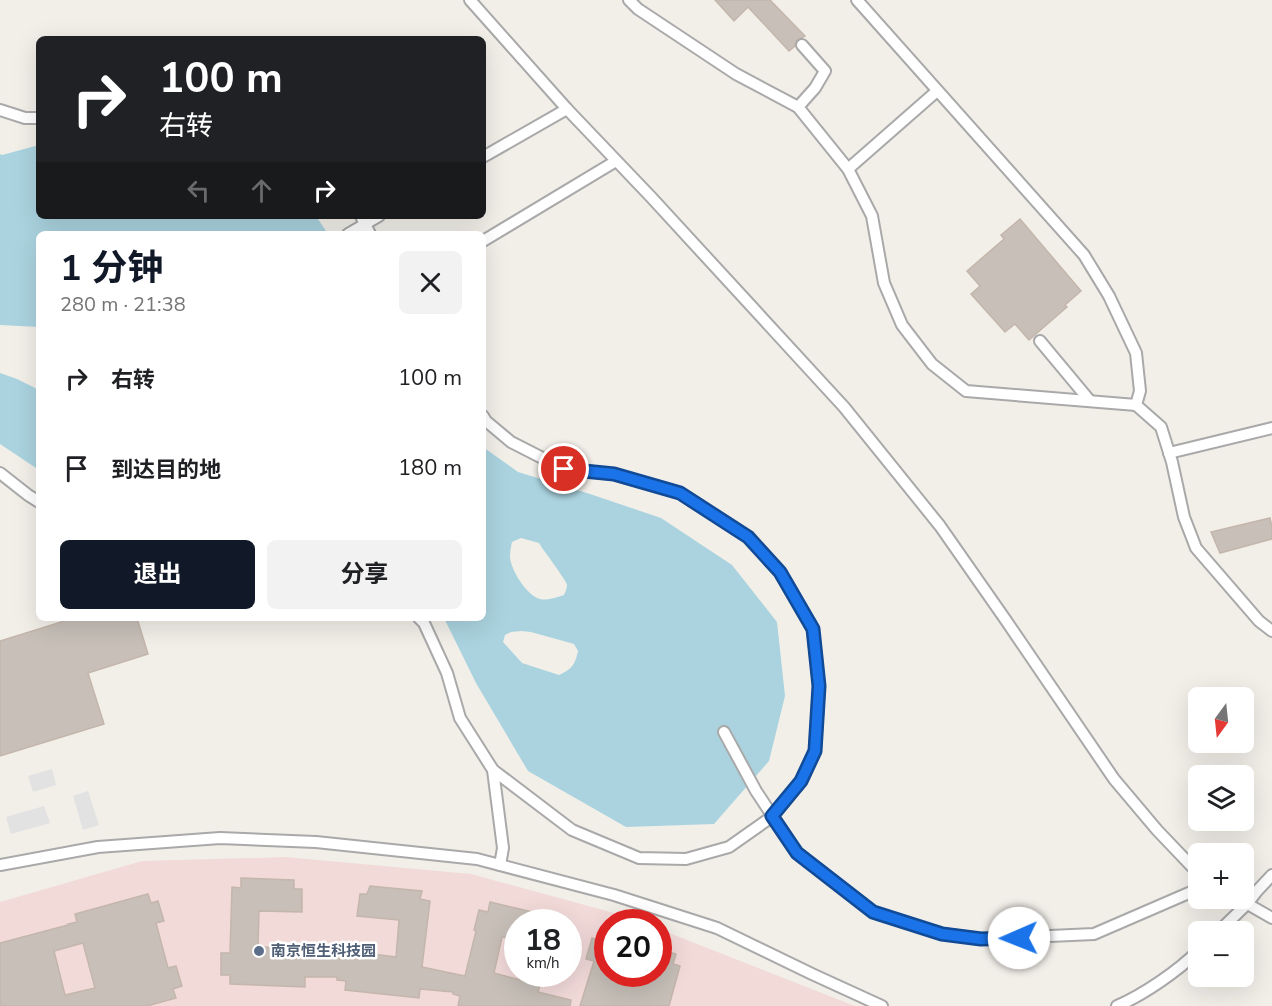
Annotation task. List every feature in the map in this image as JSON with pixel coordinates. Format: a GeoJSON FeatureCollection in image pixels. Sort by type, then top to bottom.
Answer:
{"type":"FeatureCollection","features":[{"type":"Feature","properties":{"kind":"lane"},"geometry":{"type":"LineString","coordinates":[[470,0],[567,109],[844,407],[940,526],[1114,779],[1188,863]]}},
{"type":"Feature","properties":{"kind":"lane"},"geometry":{"type":"LineString","coordinates":[[629,0],[638,9],[736,74],[798,107],[848,169],[872,216],[884,283],[902,325],[932,364],[966,391],[1136,405],[1161,427],[1184,517],[1196,548],[1259,621],[1272,631]]}},
{"type":"Feature","properties":{"kind":"lane"},"geometry":{"type":"LineString","coordinates":[[857,0],[1084,255],[1109,296],[1136,353],[1140,391],[1136,405]]}},
{"type":"Feature","properties":{"kind":"lane"},"geometry":{"type":"LineString","coordinates":[[798,107],[815,88],[825,71],[802,45]]}},
{"type":"Feature","properties":{"kind":"lane"},"geometry":{"type":"LineString","coordinates":[[848,169],[937,91]]}},
{"type":"Feature","properties":{"kind":"lane"},"geometry":{"type":"LineString","coordinates":[[486,155],[567,109]]}},
{"type":"Feature","properties":{"kind":"lane"},"geometry":{"type":"LineString","coordinates":[[0,110],[25,118],[36,118]]}},
{"type":"Feature","properties":{"kind":"lane"},"geometry":{"type":"LineString","coordinates":[[486,239],[616,161]]}},
{"type":"Feature","properties":{"kind":"lane"},"geometry":{"type":"LineString","coordinates":[[1040,341],[1090,401]]}},
{"type":"Feature","properties":{"kind":"lane"},"geometry":{"type":"LineString","coordinates":[[422,621],[447,673],[460,718],[493,770],[572,830],[639,858],[686,859],[729,847],[772,816],[801,781],[815,751],[819,686],[813,629],[780,572],[748,537],[680,493],[614,474],[564,469],[511,442],[486,421]]}},
{"type":"Feature","properties":{"kind":"lane"},"geometry":{"type":"LineString","coordinates":[[1169,453],[1272,428]]}},
{"type":"Feature","properties":{"kind":"lane"},"geometry":{"type":"LineString","coordinates":[[0,473],[36,500]]}},
{"type":"Feature","properties":{"kind":"lane"},"geometry":{"type":"LineString","coordinates":[[724,732],[756,791],[797,853],[873,912],[942,934],[981,939],[1094,934],[1188,893]]}},
{"type":"Feature","properties":{"kind":"lane"},"geometry":{"type":"LineString","coordinates":[[493,770],[503,848],[500,865]]}},
{"type":"Feature","properties":{"kind":"lane"},"geometry":{"type":"LineString","coordinates":[[0,865],[98,847],[220,838],[327,843],[477,859],[614,895],[717,928],[882,1006]]}},
{"type":"Feature","properties":{"kind":"lane"},"geometry":{"type":"LineString","coordinates":[[1254,893],[1272,876]]}},
{"type":"Feature","properties":{"kind":"lane"},"geometry":{"type":"LineString","coordinates":[[1254,908],[1272,918]]}},
{"type":"Feature","properties":{"kind":"lane"},"geometry":{"type":"LineString","coordinates":[[1227,921],[1236,909]]}},
{"type":"Feature","properties":{"kind":"lane"},"geometry":{"type":"LineString","coordinates":[[1116,1006],[1134,998],[1188,961]]}},
{"type":"Feature","properties":{"kind":"shaded area"},"geometry":{"type":"Polygon","coordinates":[[[52,769],[56,785],[33,792],[28,776],[52,769]]]}},
{"type":"Feature","properties":{"kind":"shaded area"},"geometry":{"type":"Polygon","coordinates":[[[88,791],[99,825],[83,830],[73,796],[88,791]]]}},
{"type":"Feature","properties":{"kind":"shaded area"},"geometry":{"type":"Polygon","coordinates":[[[44,806],[50,823],[11,834],[6,817],[44,806]]]}},
{"type":"Feature","properties":{"kind":"shaded area","name":"南京恒生科技园"},"geometry":{"type":"Polygon","coordinates":[[[286,857],[471,874],[599,909],[594,909],[594,987],[672,987],[672,934],[855,1006],[0,1006],[0,902],[142,861],[286,857]]]}},
{"type":"Feature","properties":{"kind":"water"},"geometry":{"type":"Polygon","coordinates":[[[36,146],[36,219],[318,219],[326,231],[36,231],[36,327],[0,325],[0,154],[36,146]]]}},
{"type":"Feature","properties":{"kind":"water"},"geometry":{"type":"Polygon","coordinates":[[[0,373],[36,388],[36,468],[0,444],[0,373]]]}},
{"type":"Feature","properties":{"kind":"water"},"geometry":{"type":"Polygon","coordinates":[[[486,449],[518,472],[661,518],[732,565],[777,622],[785,696],[769,761],[714,824],[626,827],[528,771],[476,683],[445,621],[486,621],[486,449]],[[521,538],[512,542],[510,556],[513,568],[525,588],[535,597],[549,599],[564,595],[566,582],[539,543],[521,538]],[[511,632],[505,635],[503,642],[522,663],[559,675],[570,668],[578,651],[574,644],[531,632],[511,632]]]}},
{"type":"Feature","properties":{"kind":"building"},"geometry":{"type":"Polygon","coordinates":[[[715,0],[770,0],[805,36],[797,40],[795,46],[789,51],[748,7],[734,21],[715,0]]]}},
{"type":"Feature","properties":{"kind":"building"},"geometry":{"type":"Polygon","coordinates":[[[1020,219],[1081,291],[1065,305],[1067,307],[1029,340],[1015,324],[1005,332],[971,294],[980,286],[967,271],[1004,239],[1001,235],[1020,219]]]}},
{"type":"Feature","properties":{"kind":"building"},"geometry":{"type":"Polygon","coordinates":[[[1270,518],[1272,539],[1220,553],[1211,532],[1270,518]]]}},
{"type":"Feature","properties":{"kind":"building"},"geometry":{"type":"Polygon","coordinates":[[[64,621],[138,621],[148,654],[88,673],[104,724],[0,756],[0,641],[64,621]]]}},
{"type":"Feature","properties":{"kind":"building"},"geometry":{"type":"Polygon","coordinates":[[[241,878],[294,880],[294,889],[302,889],[302,912],[259,911],[258,947],[305,948],[305,956],[348,959],[349,951],[396,957],[399,920],[357,916],[360,894],[367,894],[370,886],[422,891],[420,899],[430,901],[422,967],[465,976],[479,910],[488,912],[490,902],[520,909],[504,909],[504,937],[502,937],[494,973],[504,976],[504,987],[539,987],[538,992],[571,1000],[570,1006],[458,1006],[460,996],[453,992],[420,989],[419,998],[345,990],[346,981],[337,980],[337,977],[305,977],[305,987],[230,984],[230,975],[221,975],[221,953],[230,953],[232,887],[241,888],[241,878]]]}},
{"type":"Feature","properties":{"kind":"building"},"geometry":{"type":"Polygon","coordinates":[[[148,894],[151,903],[158,901],[164,921],[156,923],[168,968],[176,966],[182,986],[173,989],[176,998],[147,1006],[0,1006],[0,943],[77,922],[75,914],[148,894]],[[83,943],[54,951],[65,995],[95,988],[83,943]]]}},
{"type":"Feature","properties":{"kind":"building"},"geometry":{"type":"Polygon","coordinates":[[[592,938],[594,939],[594,961],[586,959],[592,938]]]}},
{"type":"Feature","properties":{"kind":"building"},"geometry":{"type":"Polygon","coordinates":[[[672,953],[676,954],[673,964],[680,966],[669,1006],[580,1006],[594,961],[594,987],[672,987],[672,953]]]}},
{"type":"Feature","properties":{"kind":"place","name":"南京恒生科技园"},"geometry":{"type":"Point","coordinates":[259,951]}},
{"type":"Feature","properties":{"kind":"route"},"geometry":{"type":"LineString","coordinates":[[564,469],[614,474],[680,493],[748,537],[780,572],[813,629],[819,686],[815,751],[801,781],[772,816],[797,853],[873,912],[942,934],[981,939],[1019,938]]}}]}
